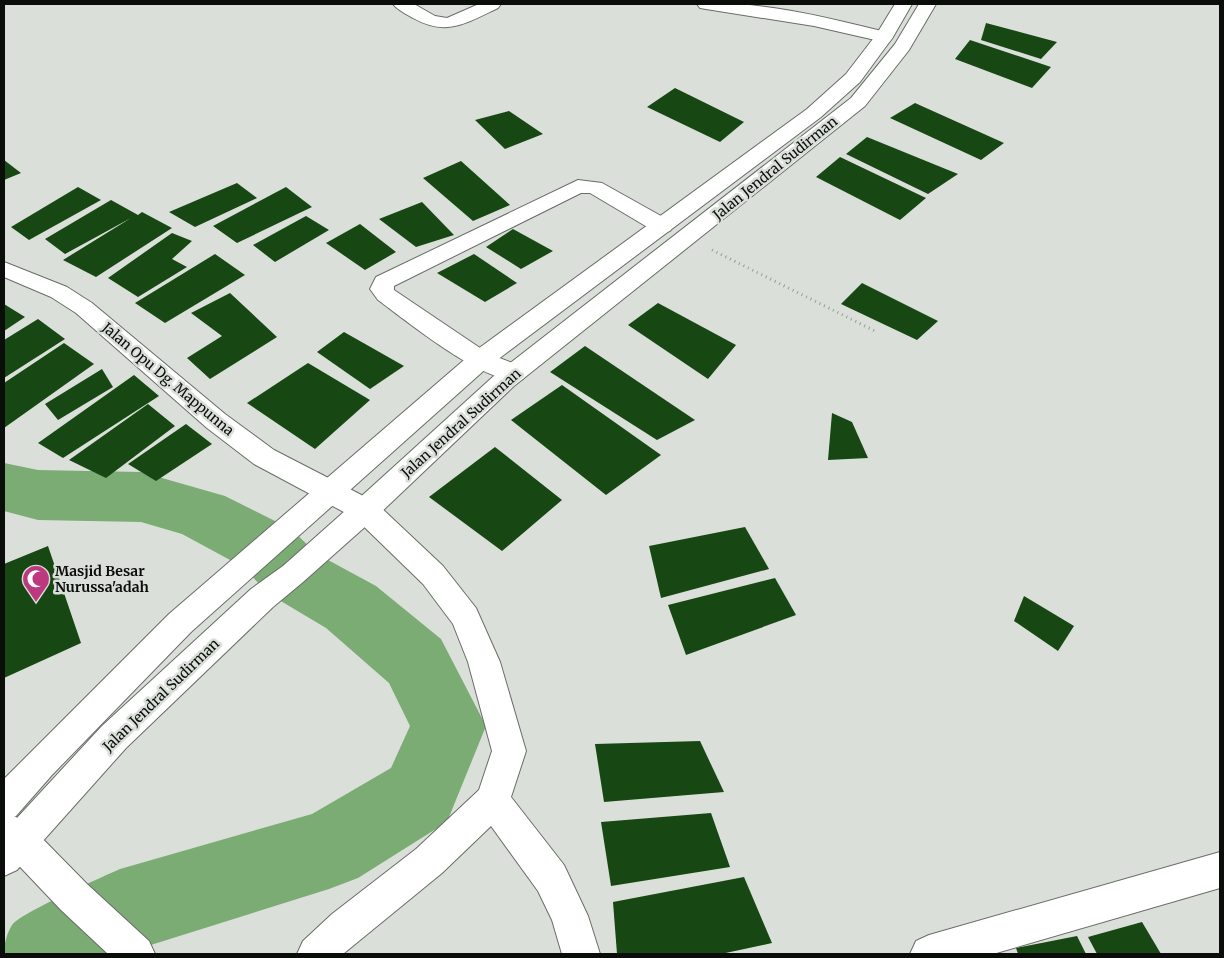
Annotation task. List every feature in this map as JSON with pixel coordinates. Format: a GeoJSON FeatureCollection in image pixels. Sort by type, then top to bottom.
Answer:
{"type":"FeatureCollection","features":[{"type":"Feature","properties":{"kind":"main road"},"geometry":{"type":"LineString","coordinates":[[402,4],[429,21],[440,24],[457,20],[492,4]]}},
{"type":"Feature","properties":{"kind":"main road"},"geometry":{"type":"LineString","coordinates":[[706,4],[814,21],[884,37]]}},
{"type":"Feature","properties":{"kind":"main road","name":"Jalan Jendral Sudirman"},"geometry":{"type":"LineString","coordinates":[[4,804],[40,764],[180,623],[330,494],[480,360],[814,113],[853,78],[884,37],[903,4]]}},
{"type":"Feature","properties":{"kind":"main road","name":"Jalan Jendral Sudirman"},"geometry":{"type":"LineString","coordinates":[[9,842],[114,737],[262,598],[365,510],[514,373],[858,102],[903,46],[927,4]]}},
{"type":"Feature","properties":{"kind":"main road"},"geometry":{"type":"LineString","coordinates":[[514,373],[480,360],[386,295],[382,290],[384,282],[578,186],[595,187],[662,226]]}},
{"type":"Feature","properties":{"kind":"main road","name":"Jalan Opu Dg. Mappunna"},"geometry":{"type":"LineString","coordinates":[[4,269],[59,292],[84,308],[216,421],[264,457],[330,494],[365,510],[433,575],[465,617],[484,662],[509,750],[493,800]]}},
{"type":"Feature","properties":{"kind":"main road"},"geometry":{"type":"LineString","coordinates":[[316,954],[345,927],[429,861],[493,800],[551,878],[569,916],[581,954]]}},
{"type":"Feature","properties":{"kind":"main road"},"geometry":{"type":"LineString","coordinates":[[9,842],[74,897],[131,950]]}},
{"type":"Feature","properties":{"kind":"main road"},"geometry":{"type":"LineString","coordinates":[[930,954],[1220,870]]}},
{"type":"Feature","properties":{"kind":"path"},"geometry":{"type":"LineString","coordinates":[[686,238],[875,331]]}},
{"type":"Feature","properties":{"kind":"building"},"geometry":{"type":"Polygon","coordinates":[[[986,23],[1057,42],[1041,59],[981,40],[986,23]]]}},
{"type":"Feature","properties":{"kind":"building"},"geometry":{"type":"Polygon","coordinates":[[[970,40],[1051,67],[1032,88],[955,59],[970,40]]]}},
{"type":"Feature","properties":{"kind":"building"},"geometry":{"type":"Polygon","coordinates":[[[675,88],[744,122],[720,142],[647,107],[675,88]]]}},
{"type":"Feature","properties":{"kind":"building"},"geometry":{"type":"Polygon","coordinates":[[[915,103],[1004,143],[981,160],[890,118],[915,103]]]}},
{"type":"Feature","properties":{"kind":"building"},"geometry":{"type":"Polygon","coordinates":[[[509,111],[543,134],[505,149],[475,120],[509,111]]]}},
{"type":"Feature","properties":{"kind":"building"},"geometry":{"type":"Polygon","coordinates":[[[867,137],[958,174],[928,194],[846,154],[867,137]]]}},
{"type":"Feature","properties":{"kind":"building"},"geometry":{"type":"Polygon","coordinates":[[[840,157],[926,198],[900,220],[816,177],[840,157]]]}},
{"type":"Feature","properties":{"kind":"building"},"geometry":{"type":"Polygon","coordinates":[[[4,160],[21,173],[4,180],[4,160]]]}},
{"type":"Feature","properties":{"kind":"building"},"geometry":{"type":"Polygon","coordinates":[[[461,161],[510,205],[473,221],[423,178],[461,161]]]}},
{"type":"Feature","properties":{"kind":"building"},"geometry":{"type":"Polygon","coordinates":[[[237,183],[257,198],[195,227],[169,212],[237,183]]]}},
{"type":"Feature","properties":{"kind":"building"},"geometry":{"type":"Polygon","coordinates":[[[78,187],[101,200],[29,240],[11,227],[78,187]]]}},
{"type":"Feature","properties":{"kind":"building"},"geometry":{"type":"Polygon","coordinates":[[[286,187],[312,207],[237,243],[213,226],[286,187]]]}},
{"type":"Feature","properties":{"kind":"building"},"geometry":{"type":"Polygon","coordinates":[[[111,200],[138,215],[142,212],[172,228],[96,277],[63,260],[131,218],[65,254],[45,239],[111,200]]]}},
{"type":"Feature","properties":{"kind":"building"},"geometry":{"type":"Polygon","coordinates":[[[422,202],[454,235],[416,247],[379,219],[422,202]]]}},
{"type":"Feature","properties":{"kind":"building"},"geometry":{"type":"Polygon","coordinates":[[[306,216],[329,230],[275,262],[253,245],[306,216]]]}},
{"type":"Feature","properties":{"kind":"building"},"geometry":{"type":"Polygon","coordinates":[[[360,224],[396,252],[365,270],[326,243],[360,224]]]}},
{"type":"Feature","properties":{"kind":"building"},"geometry":{"type":"Polygon","coordinates":[[[513,229],[553,251],[521,269],[486,247],[513,229]]]}},
{"type":"Feature","properties":{"kind":"building"},"geometry":{"type":"Polygon","coordinates":[[[172,233],[192,241],[172,259],[187,267],[138,297],[108,278],[172,233]]]}},
{"type":"Feature","properties":{"kind":"building"},"geometry":{"type":"Polygon","coordinates":[[[215,254],[245,275],[165,323],[135,303],[215,254]]]}},
{"type":"Feature","properties":{"kind":"building"},"geometry":{"type":"Polygon","coordinates":[[[474,254],[517,283],[485,302],[437,273],[474,254]]]}},
{"type":"Feature","properties":{"kind":"building"},"geometry":{"type":"Polygon","coordinates":[[[862,283],[938,321],[917,340],[841,304],[862,283]]]}},
{"type":"Feature","properties":{"kind":"building"},"geometry":{"type":"Polygon","coordinates":[[[230,293],[277,337],[210,379],[187,358],[222,336],[191,313],[230,293]]]}},
{"type":"Feature","properties":{"kind":"building"},"geometry":{"type":"Polygon","coordinates":[[[658,303],[736,345],[708,379],[628,325],[658,303]]]}},
{"type":"Feature","properties":{"kind":"building"},"geometry":{"type":"Polygon","coordinates":[[[4,304],[25,317],[4,331],[4,304]]]}},
{"type":"Feature","properties":{"kind":"building"},"geometry":{"type":"Polygon","coordinates":[[[38,319],[65,339],[4,378],[4,340],[38,319]]]}},
{"type":"Feature","properties":{"kind":"building"},"geometry":{"type":"Polygon","coordinates":[[[344,332],[404,366],[370,389],[317,352],[344,332]]]}},
{"type":"Feature","properties":{"kind":"building"},"geometry":{"type":"Polygon","coordinates":[[[64,343],[94,364],[4,428],[4,383],[64,343]]]}},
{"type":"Feature","properties":{"kind":"building"},"geometry":{"type":"Polygon","coordinates":[[[585,346],[695,420],[657,440],[550,372],[585,346]]]}},
{"type":"Feature","properties":{"kind":"building"},"geometry":{"type":"Polygon","coordinates":[[[308,363],[370,400],[315,449],[247,403],[308,363]]]}},
{"type":"Feature","properties":{"kind":"building"},"geometry":{"type":"Polygon","coordinates":[[[102,369],[113,387],[58,420],[45,404],[102,369]]]}},
{"type":"Feature","properties":{"kind":"building"},"geometry":{"type":"Polygon","coordinates":[[[134,375],[159,396],[63,458],[38,443],[134,375]]]}},
{"type":"Feature","properties":{"kind":"building"},"geometry":{"type":"Polygon","coordinates":[[[562,385],[661,455],[606,495],[511,420],[562,385]]]}},
{"type":"Feature","properties":{"kind":"building"},"geometry":{"type":"Polygon","coordinates":[[[148,404],[175,426],[106,478],[69,460],[148,404]]]}},
{"type":"Feature","properties":{"kind":"building"},"geometry":{"type":"Polygon","coordinates":[[[832,413],[852,422],[868,458],[828,460],[832,413]]]}},
{"type":"Feature","properties":{"kind":"building"},"geometry":{"type":"Polygon","coordinates":[[[186,424],[212,444],[156,481],[128,464],[186,424]]]}},
{"type":"Feature","properties":{"kind":"building"},"geometry":{"type":"Polygon","coordinates":[[[495,447],[562,500],[502,551],[429,497],[495,447]]]}},
{"type":"Feature","properties":{"kind":"building"},"geometry":{"type":"Polygon","coordinates":[[[745,527],[769,569],[661,598],[649,546],[745,527]]]}},
{"type":"Feature","properties":{"kind":"building","name":"Masjid Besar Nurussa'adah"},"geometry":{"type":"Polygon","coordinates":[[[48,546],[81,643],[4,678],[4,564],[48,546]]]}},
{"type":"Feature","properties":{"kind":"building"},"geometry":{"type":"Polygon","coordinates":[[[775,578],[796,615],[686,655],[668,605],[775,578]]]}},
{"type":"Feature","properties":{"kind":"building"},"geometry":{"type":"Polygon","coordinates":[[[1024,596],[1074,626],[1058,651],[1014,621],[1024,596]]]}},
{"type":"Feature","properties":{"kind":"building"},"geometry":{"type":"Polygon","coordinates":[[[700,741],[724,792],[604,802],[595,744],[700,741]]]}},
{"type":"Feature","properties":{"kind":"building"},"geometry":{"type":"Polygon","coordinates":[[[711,813],[730,867],[611,886],[601,822],[711,813]]]}},
{"type":"Feature","properties":{"kind":"building"},"geometry":{"type":"Polygon","coordinates":[[[744,877],[772,943],[721,954],[617,954],[613,902],[744,877]]]}},
{"type":"Feature","properties":{"kind":"building"},"geometry":{"type":"Polygon","coordinates":[[[1142,922],[1161,954],[1097,954],[1088,937],[1142,922]]]}},
{"type":"Feature","properties":{"kind":"building"},"geometry":{"type":"Polygon","coordinates":[[[1077,936],[1086,954],[1018,954],[1016,948],[1077,936]]]}},
{"type":"Feature","properties":{"kind":"waterway"},"geometry":{"type":"LineString","coordinates":[[4,487],[38,495],[141,497],[202,514],[267,548],[293,574],[351,607],[415,661],[448,726],[419,795],[329,849],[120,912],[44,954]]}},
{"type":"Feature","properties":{"kind":"place","name":"Masjid Besar Nurussa'adah"},"geometry":{"type":"Point","coordinates":[36,603]}}]}
